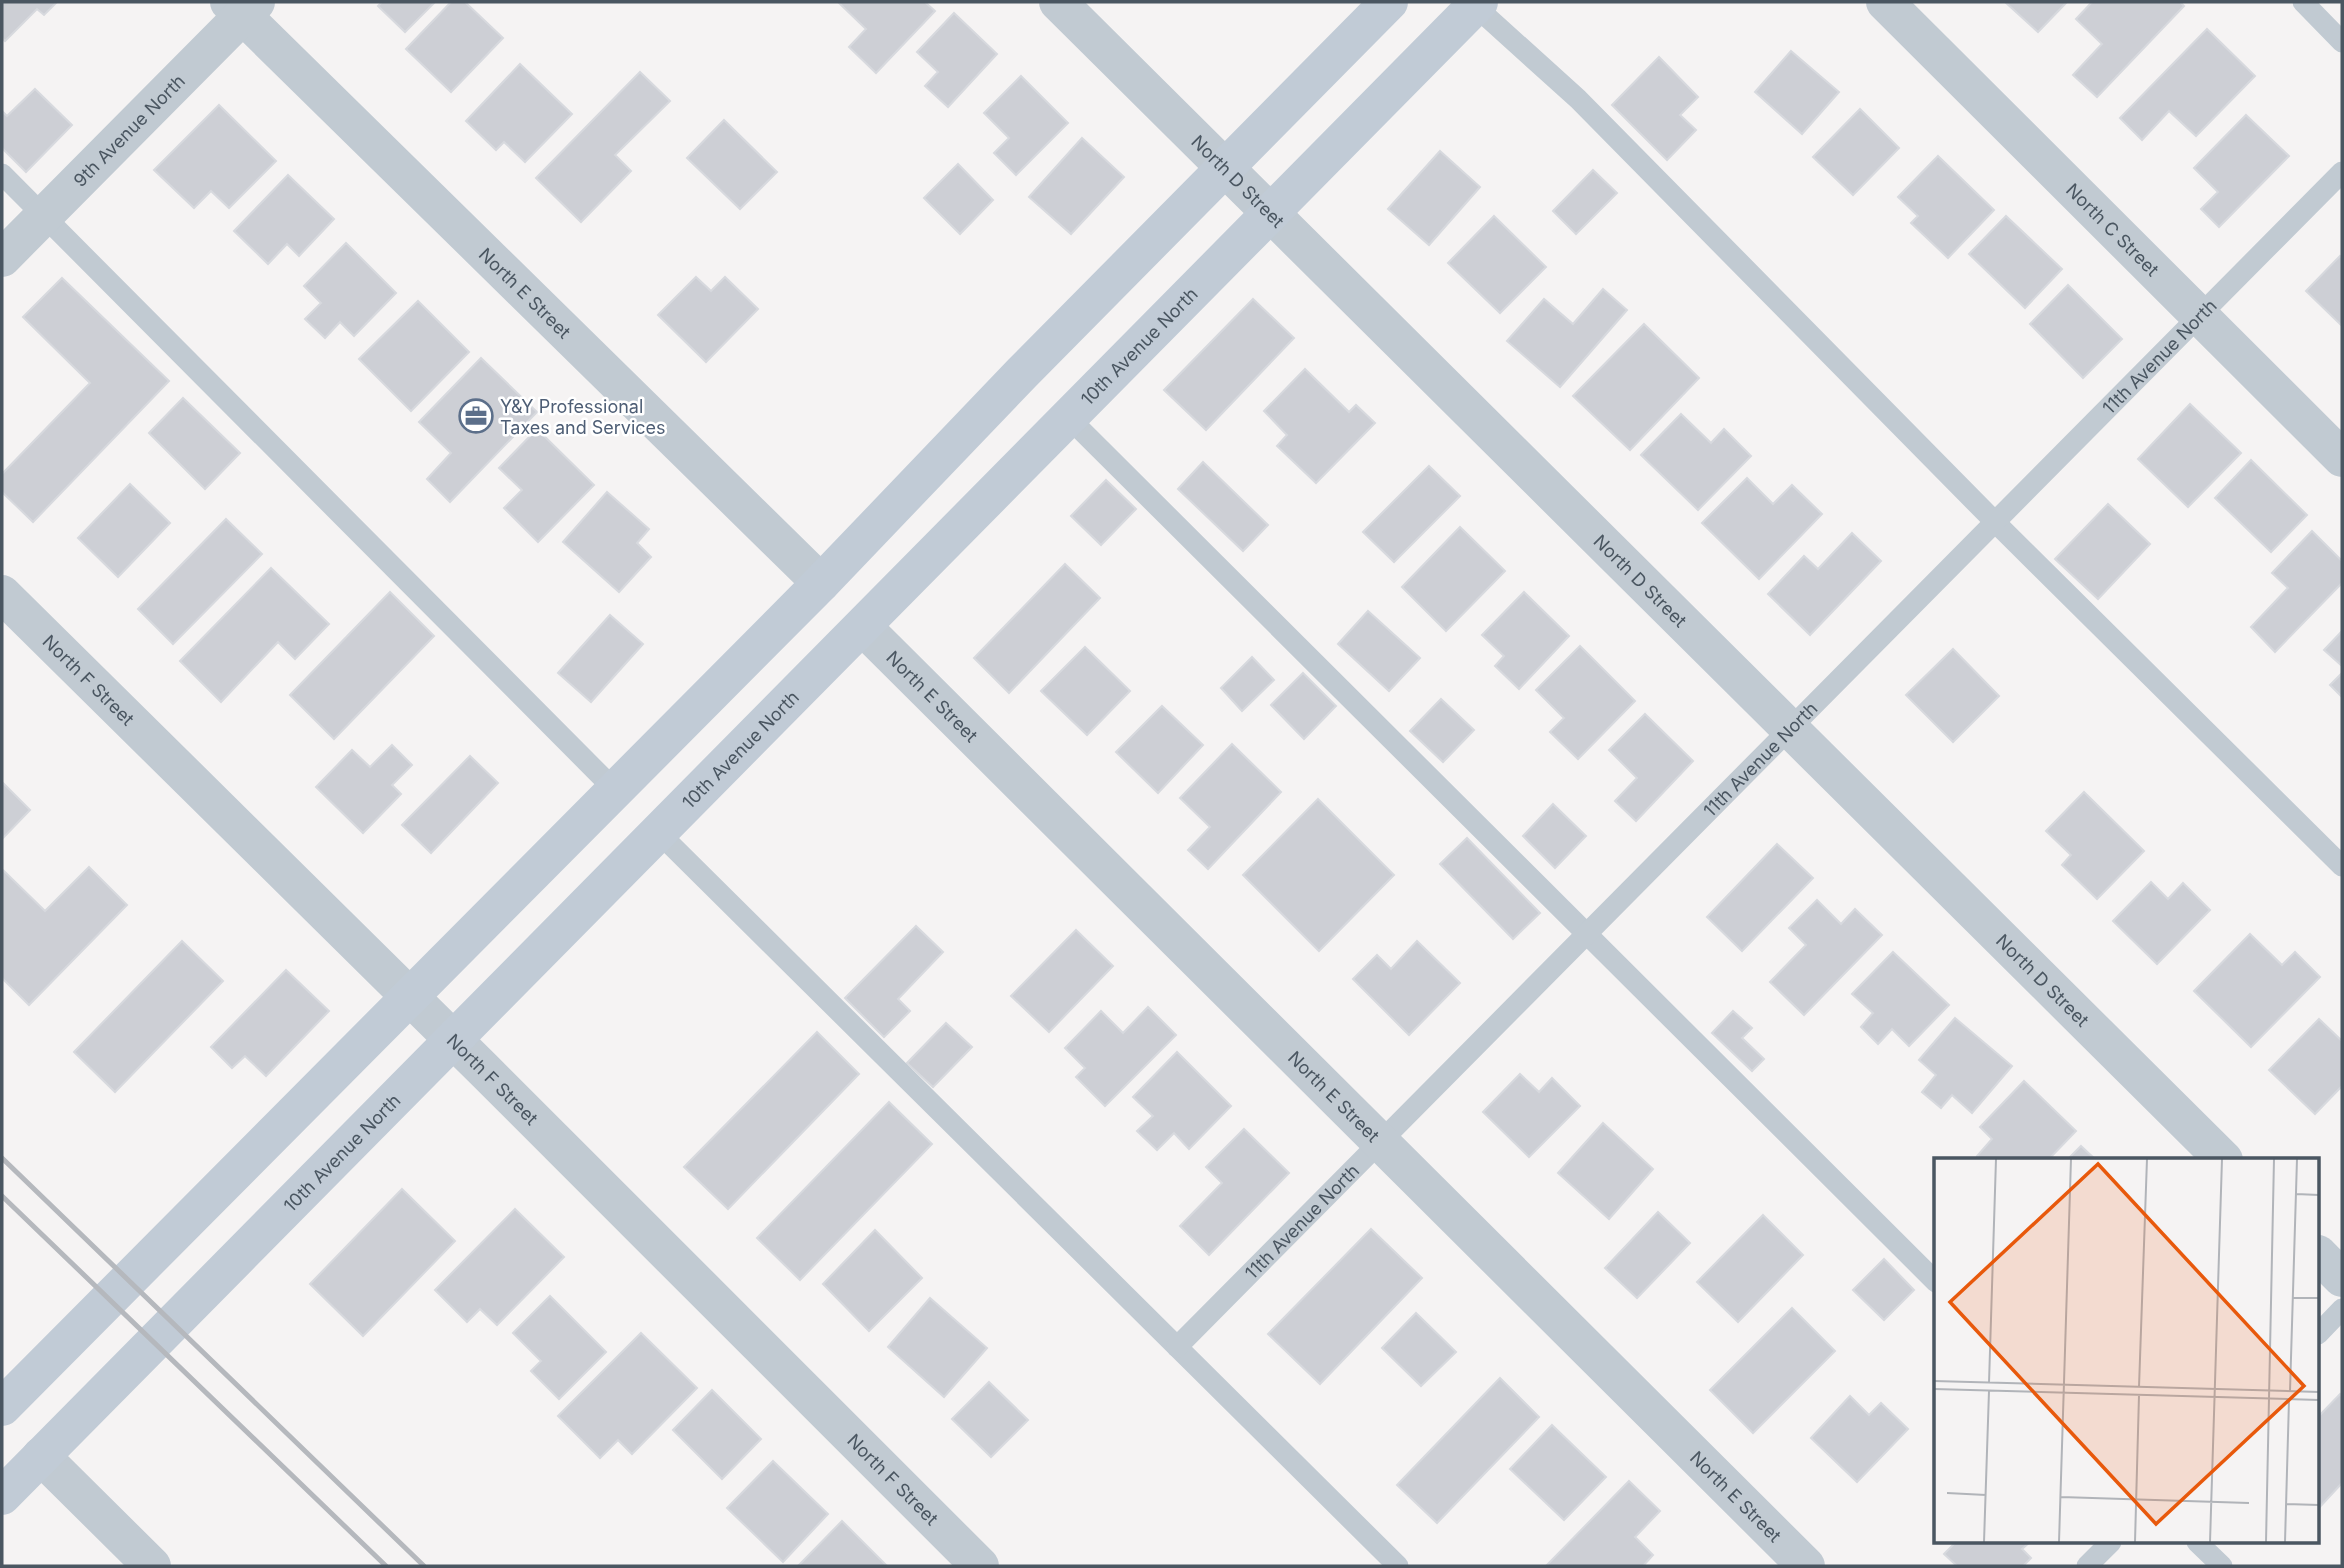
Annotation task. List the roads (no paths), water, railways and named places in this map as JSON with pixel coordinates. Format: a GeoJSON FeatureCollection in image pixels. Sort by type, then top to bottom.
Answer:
{"type":"FeatureCollection","features":[{"type":"Feature","properties":{"kind":"main road"},"geometry":{"type":"LineString","coordinates":[[2,1407],[821,583],[1022,373],[1389,2]]}},
{"type":"Feature","properties":{"kind":"main road","name":"10th Avenue North"},"geometry":{"type":"LineString","coordinates":[[2,1496],[1477,4]]}},
{"type":"Feature","properties":{"kind":"street","name":"North D Street"},"geometry":{"type":"LineString","coordinates":[[1058,2],[2222,1158]]}},
{"type":"Feature","properties":{"kind":"street","name":"North C Street"},"geometry":{"type":"LineString","coordinates":[[1885,2],[2342,458]]}},
{"type":"Feature","properties":{"kind":"street","name":"9th Avenue North"},"geometry":{"type":"LineString","coordinates":[[2,258],[243,6]]}},
{"type":"Feature","properties":{"kind":"street","name":"North E Street"},"geometry":{"type":"LineString","coordinates":[[243,6],[821,583]]}},
{"type":"Feature","properties":{"kind":"street","name":"North F Street"},"geometry":{"type":"LineString","coordinates":[[2,594],[454,1040],[970,1563]]}},
{"type":"Feature","properties":{"kind":"street","name":"North E Street"},"geometry":{"type":"LineString","coordinates":[[863,627],[1806,1566]]}},
{"type":"Feature","properties":{"kind":"street"},"geometry":{"type":"LineString","coordinates":[[2320,1256],[2342,1278]]}},
{"type":"Feature","properties":{"kind":"street"},"geometry":{"type":"LineString","coordinates":[[41,1456],[143,1563]]}},
{"type":"Feature","properties":{"kind":"lane"},"geometry":{"type":"LineString","coordinates":[[2302,2],[2342,42]]}},
{"type":"Feature","properties":{"kind":"lane"},"geometry":{"type":"LineString","coordinates":[[1477,4],[1578,99],[1995,522],[2342,866]]}},
{"type":"Feature","properties":{"kind":"lane","name":"11th Avenue North"},"geometry":{"type":"LineString","coordinates":[[1177,1347],[2342,172]]}},
{"type":"Feature","properties":{"kind":"lane"},"geometry":{"type":"LineString","coordinates":[[2,174],[615,790]]}},
{"type":"Feature","properties":{"kind":"lane"},"geometry":{"type":"LineString","coordinates":[[1068,417],[1934,1280]]}},
{"type":"Feature","properties":{"kind":"lane"},"geometry":{"type":"LineString","coordinates":[[659,833],[1398,1566]]}},
{"type":"Feature","properties":{"kind":"lane"},"geometry":{"type":"LineString","coordinates":[[2320,1332],[2342,1309]]}},
{"type":"Feature","properties":{"kind":"lane"},"geometry":{"type":"LineString","coordinates":[[2087,1566],[2109,1544]]}},
{"type":"Feature","properties":{"kind":"lane"},"geometry":{"type":"LineString","coordinates":[[2199,1544],[2222,1566]]}},
{"type":"Feature","properties":{"kind":"railway"},"geometry":{"type":"LineString","coordinates":[[2,1158],[424,1566]]}},
{"type":"Feature","properties":{"kind":"railway"},"geometry":{"type":"LineString","coordinates":[[2,1196],[386,1566]]}},
{"type":"Feature","properties":{"kind":"place","name":"Y&Y Professional Taxes and Services"},"geometry":{"type":"Point","coordinates":[476,416]}}]}
